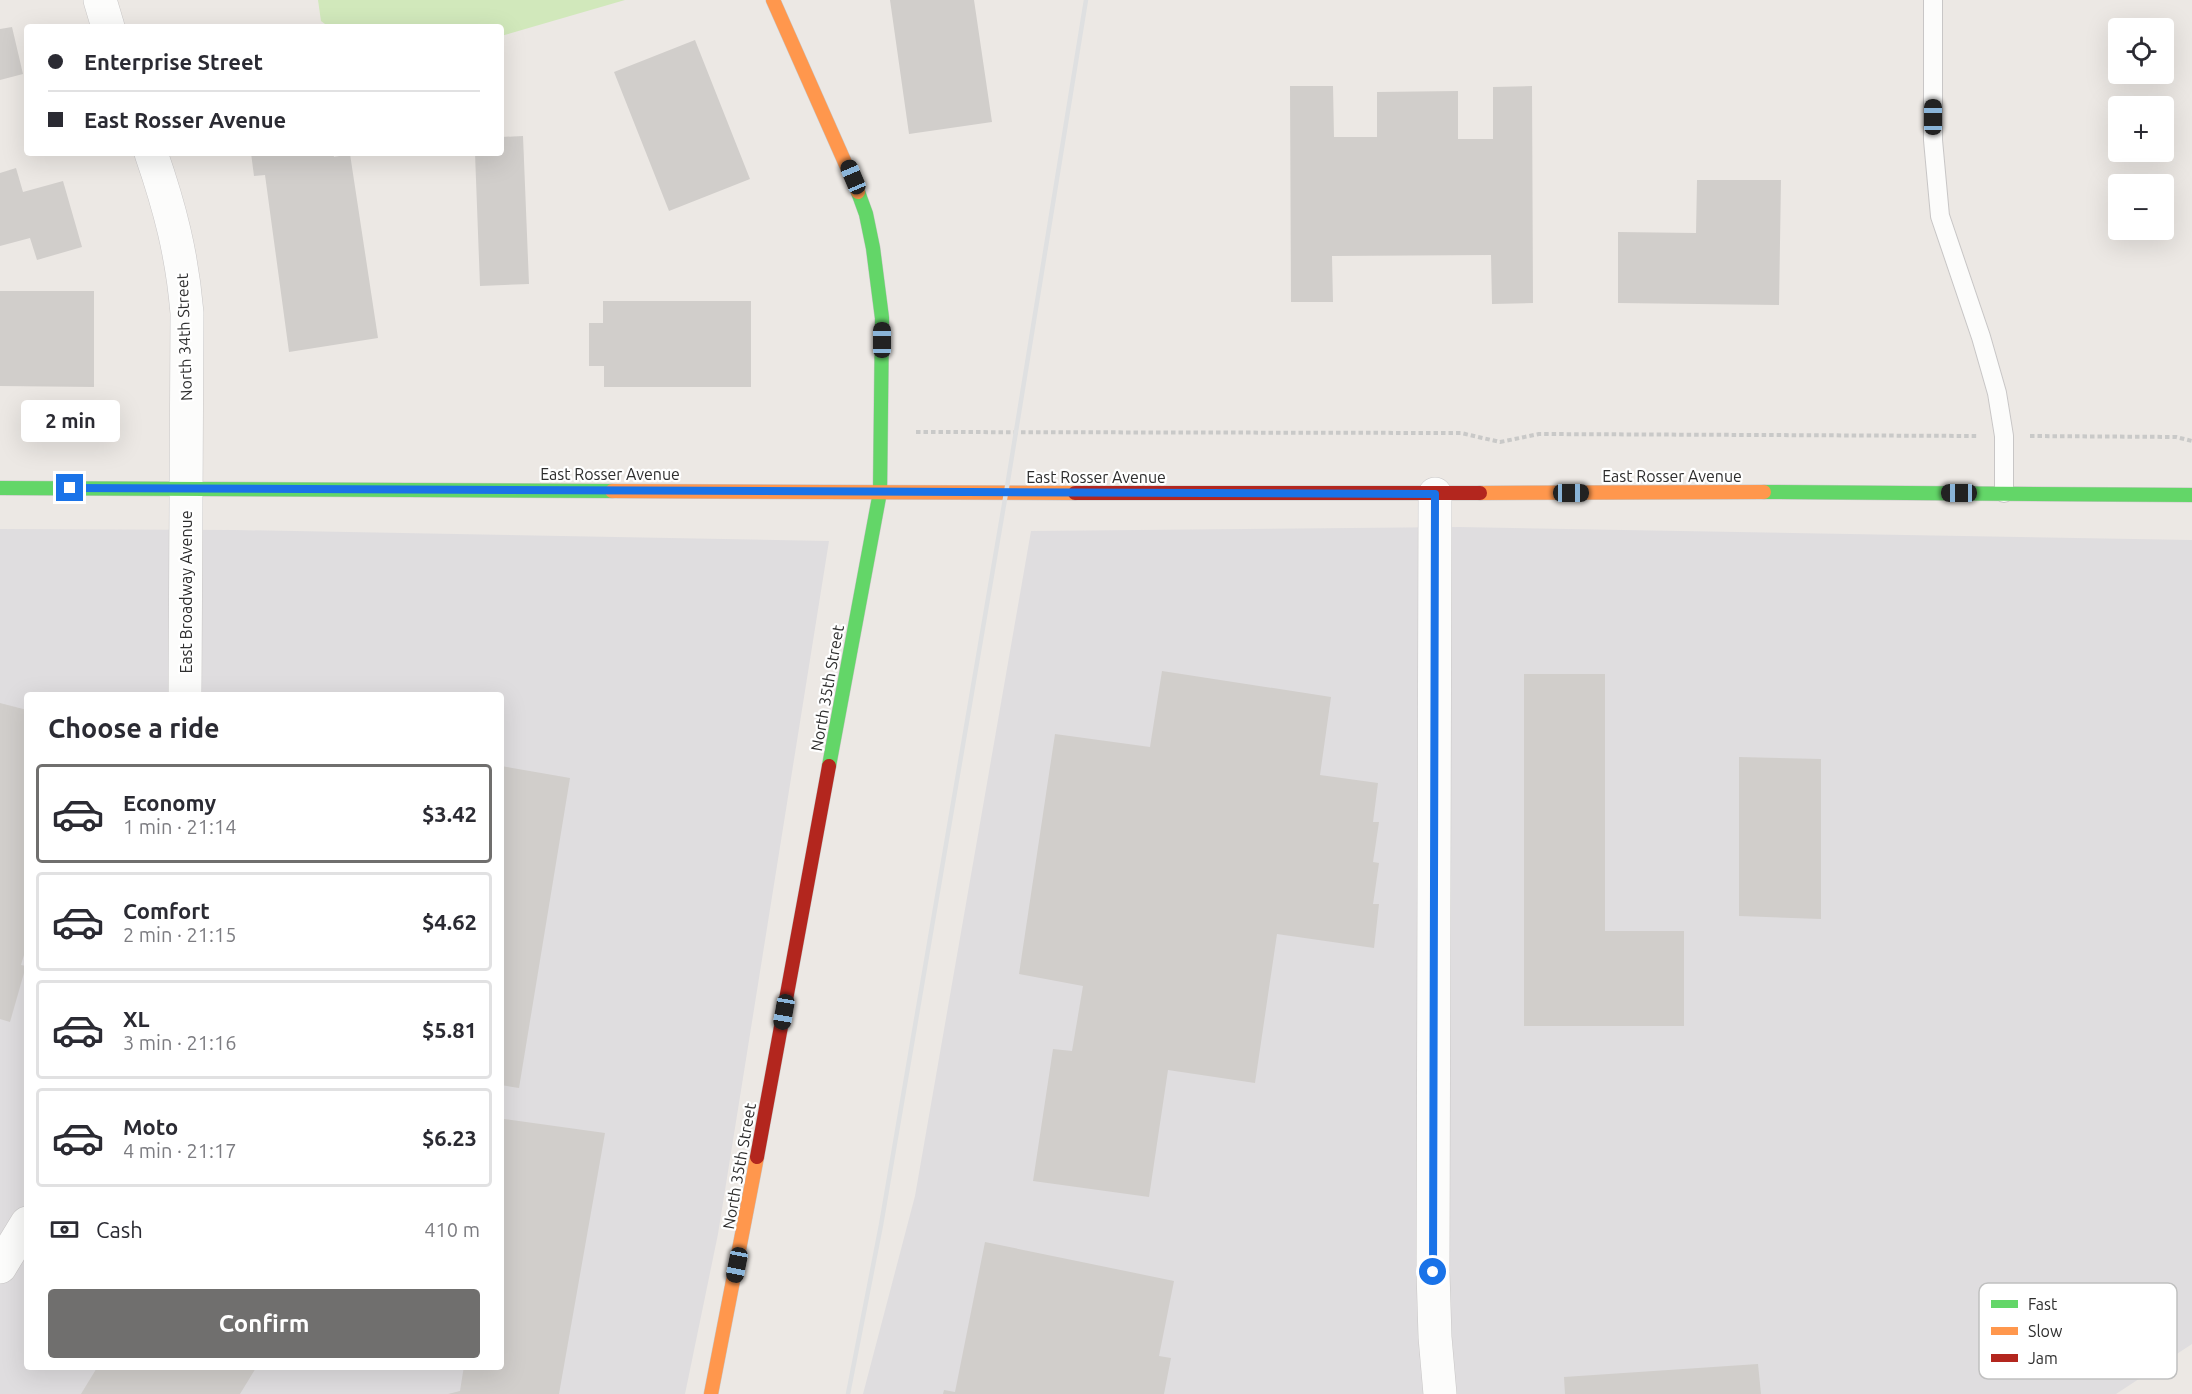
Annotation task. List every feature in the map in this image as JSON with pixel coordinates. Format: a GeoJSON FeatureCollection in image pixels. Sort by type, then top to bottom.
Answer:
{"type":"FeatureCollection","features":[{"type":"Feature","properties":{"kind":"street"},"geometry":{"type":"LineString","coordinates":[[100,0],[107,24]]}},
{"type":"Feature","properties":{"kind":"street","name":"North 35th Street"},"geometry":{"type":"LineString","coordinates":[[711,1394],[740,1254],[880,492],[882,318],[866,214],[853,177],[773,0]]}},
{"type":"Feature","properties":{"kind":"street","name":"North 34th Street"},"geometry":{"type":"LineString","coordinates":[[152,156],[172,219],[184,276],[187,313],[187,489]]}},
{"type":"Feature","properties":{"kind":"street","name":"East Rosser Avenue"},"geometry":{"type":"LineString","coordinates":[[0,488],[2192,495]]}},
{"type":"Feature","properties":{"kind":"street","name":"East Broadway Avenue"},"geometry":{"type":"LineString","coordinates":[[185,692],[187,489]]}},
{"type":"Feature","properties":{"kind":"street"},"geometry":{"type":"LineString","coordinates":[[1435,494],[1433,1272],[1440,1394]]}},
{"type":"Feature","properties":{"kind":"street"},"geometry":{"type":"LineString","coordinates":[[0,1267],[24,1227]]}},
{"type":"Feature","properties":{"kind":"lane"},"geometry":{"type":"LineString","coordinates":[[1933,0],[1933,140],[1940,216],[1981,337],[1997,393],[2004,436],[2004,493]]}},
{"type":"Feature","properties":{"kind":"path"},"geometry":{"type":"LineString","coordinates":[[882,432],[1461,433],[1500,442],[1539,434],[2176,437],[2192,441]]}},
{"type":"Feature","properties":{"kind":"shaded area"},"geometry":{"type":"Polygon","coordinates":[[[1459,527],[2192,540],[2192,1344],[2177,1354],[2177,1283],[1979,1283],[1979,1379],[2139,1379],[2116,1394],[863,1394],[915,1196],[1031,531],[1459,527]]]}},
{"type":"Feature","properties":{"kind":"shaded area"},"geometry":{"type":"Polygon","coordinates":[[[0,529],[235,530],[829,541],[718,1234],[685,1394],[0,1394],[0,529]]]}},
{"type":"Feature","properties":{"kind":"green space"},"geometry":{"type":"Polygon","coordinates":[[[318,0],[625,0],[504,35],[504,24],[325,24],[321,21],[318,0]]]}},
{"type":"Feature","properties":{"kind":"building"},"geometry":{"type":"Polygon","coordinates":[[[890,0],[974,0],[992,122],[909,134],[890,0]]]}},
{"type":"Feature","properties":{"kind":"building"},"geometry":{"type":"Polygon","coordinates":[[[12,27],[23,74],[0,80],[0,29],[12,27]]]}},
{"type":"Feature","properties":{"kind":"building"},"geometry":{"type":"Polygon","coordinates":[[[695,40],[750,179],[669,211],[614,72],[695,40]]]}},
{"type":"Feature","properties":{"kind":"building"},"geometry":{"type":"Polygon","coordinates":[[[1290,86],[1333,86],[1334,137],[1377,137],[1377,92],[1458,91],[1458,139],[1493,139],[1493,87],[1532,86],[1533,303],[1492,304],[1491,255],[1332,256],[1333,302],[1291,302],[1290,86]]]}},
{"type":"Feature","properties":{"kind":"building"},"geometry":{"type":"Polygon","coordinates":[[[523,136],[529,284],[480,286],[475,156],[504,156],[504,137],[523,136]]]}},
{"type":"Feature","properties":{"kind":"building"},"geometry":{"type":"Polygon","coordinates":[[[251,156],[350,156],[378,338],[289,352],[265,175],[254,176],[251,156]]]}},
{"type":"Feature","properties":{"kind":"building"},"geometry":{"type":"Polygon","coordinates":[[[16,168],[23,192],[63,181],[82,247],[37,260],[30,238],[0,246],[0,173],[16,168]]]}},
{"type":"Feature","properties":{"kind":"building"},"geometry":{"type":"Polygon","coordinates":[[[1697,180],[1781,180],[1779,305],[1618,303],[1618,232],[1696,233],[1697,180]]]}},
{"type":"Feature","properties":{"kind":"building"},"geometry":{"type":"Polygon","coordinates":[[[0,291],[94,291],[94,387],[0,386],[0,291]]]}},
{"type":"Feature","properties":{"kind":"building"},"geometry":{"type":"Polygon","coordinates":[[[603,301],[751,301],[751,387],[604,387],[604,366],[589,366],[589,323],[603,323],[603,301]]]}},
{"type":"Feature","properties":{"kind":"building"},"geometry":{"type":"Polygon","coordinates":[[[1162,671],[1331,697],[1320,775],[1378,783],[1373,822],[1379,822],[1373,862],[1379,863],[1373,904],[1379,904],[1374,948],[1277,934],[1255,1083],[1168,1070],[1149,1197],[1033,1181],[1053,1049],[1072,1051],[1083,986],[1019,974],[1055,734],[1150,747],[1162,671]]]}},
{"type":"Feature","properties":{"kind":"building"},"geometry":{"type":"Polygon","coordinates":[[[1524,674],[1605,674],[1605,931],[1684,931],[1684,1026],[1524,1026],[1524,674]]]}},
{"type":"Feature","properties":{"kind":"building"},"geometry":{"type":"Polygon","coordinates":[[[0,703],[24,709],[24,955],[21,965],[24,966],[24,973],[10,1022],[0,1019],[0,703]]]}},
{"type":"Feature","properties":{"kind":"building"},"geometry":{"type":"Polygon","coordinates":[[[1739,757],[1821,759],[1821,919],[1739,916],[1739,757]]]}},
{"type":"Feature","properties":{"kind":"building"},"geometry":{"type":"Polygon","coordinates":[[[504,767],[570,778],[519,1088],[504,1086],[504,767]]]}},
{"type":"Feature","properties":{"kind":"building"},"geometry":{"type":"Polygon","coordinates":[[[504,1119],[605,1133],[559,1394],[448,1394],[460,1391],[463,1370],[504,1370],[504,1119]]]}},
{"type":"Feature","properties":{"kind":"building"},"geometry":{"type":"Polygon","coordinates":[[[985,1242],[1174,1281],[1159,1356],[1171,1358],[1164,1394],[943,1394],[944,1390],[955,1392],[985,1242]]]}},
{"type":"Feature","properties":{"kind":"building"},"geometry":{"type":"Polygon","coordinates":[[[1758,1364],[1761,1394],[1565,1394],[1564,1377],[1758,1364]]]}},
{"type":"Feature","properties":{"kind":"building"},"geometry":{"type":"Polygon","coordinates":[[[96,1370],[255,1370],[240,1394],[81,1394],[96,1370]]]}},
{"type":"Feature","properties":{"kind":"railway"},"geometry":{"type":"LineString","coordinates":[[848,1394],[881,1225],[1006,493],[1086,0]]}},
{"type":"Feature","properties":{"kind":"traffic: fast"},"geometry":{"type":"LineString","coordinates":[[829,766],[880,492],[882,318],[873,248],[866,214],[858,192]]}},
{"type":"Feature","properties":{"kind":"traffic: fast"},"geometry":{"type":"LineString","coordinates":[[0,488],[612,491]]}},
{"type":"Feature","properties":{"kind":"traffic: fast"},"geometry":{"type":"LineString","coordinates":[[1764,492],[2192,495]]}},
{"type":"Feature","properties":{"kind":"traffic: slow"},"geometry":{"type":"LineString","coordinates":[[773,0],[858,192]]}},
{"type":"Feature","properties":{"kind":"traffic: slow"},"geometry":{"type":"LineString","coordinates":[[612,491],[1075,493]]}},
{"type":"Feature","properties":{"kind":"traffic: slow"},"geometry":{"type":"LineString","coordinates":[[1480,493],[1764,492]]}},
{"type":"Feature","properties":{"kind":"traffic: slow"},"geometry":{"type":"LineString","coordinates":[[711,1394],[757,1157]]}},
{"type":"Feature","properties":{"kind":"traffic: jam"},"geometry":{"type":"LineString","coordinates":[[1075,493],[1480,493]]}},
{"type":"Feature","properties":{"kind":"traffic: jam"},"geometry":{"type":"LineString","coordinates":[[757,1157],[829,766]]}},
{"type":"Feature","properties":{"kind":"route"},"geometry":{"type":"LineString","coordinates":[[70,488],[1435,494],[1433,1272]]}}]}
